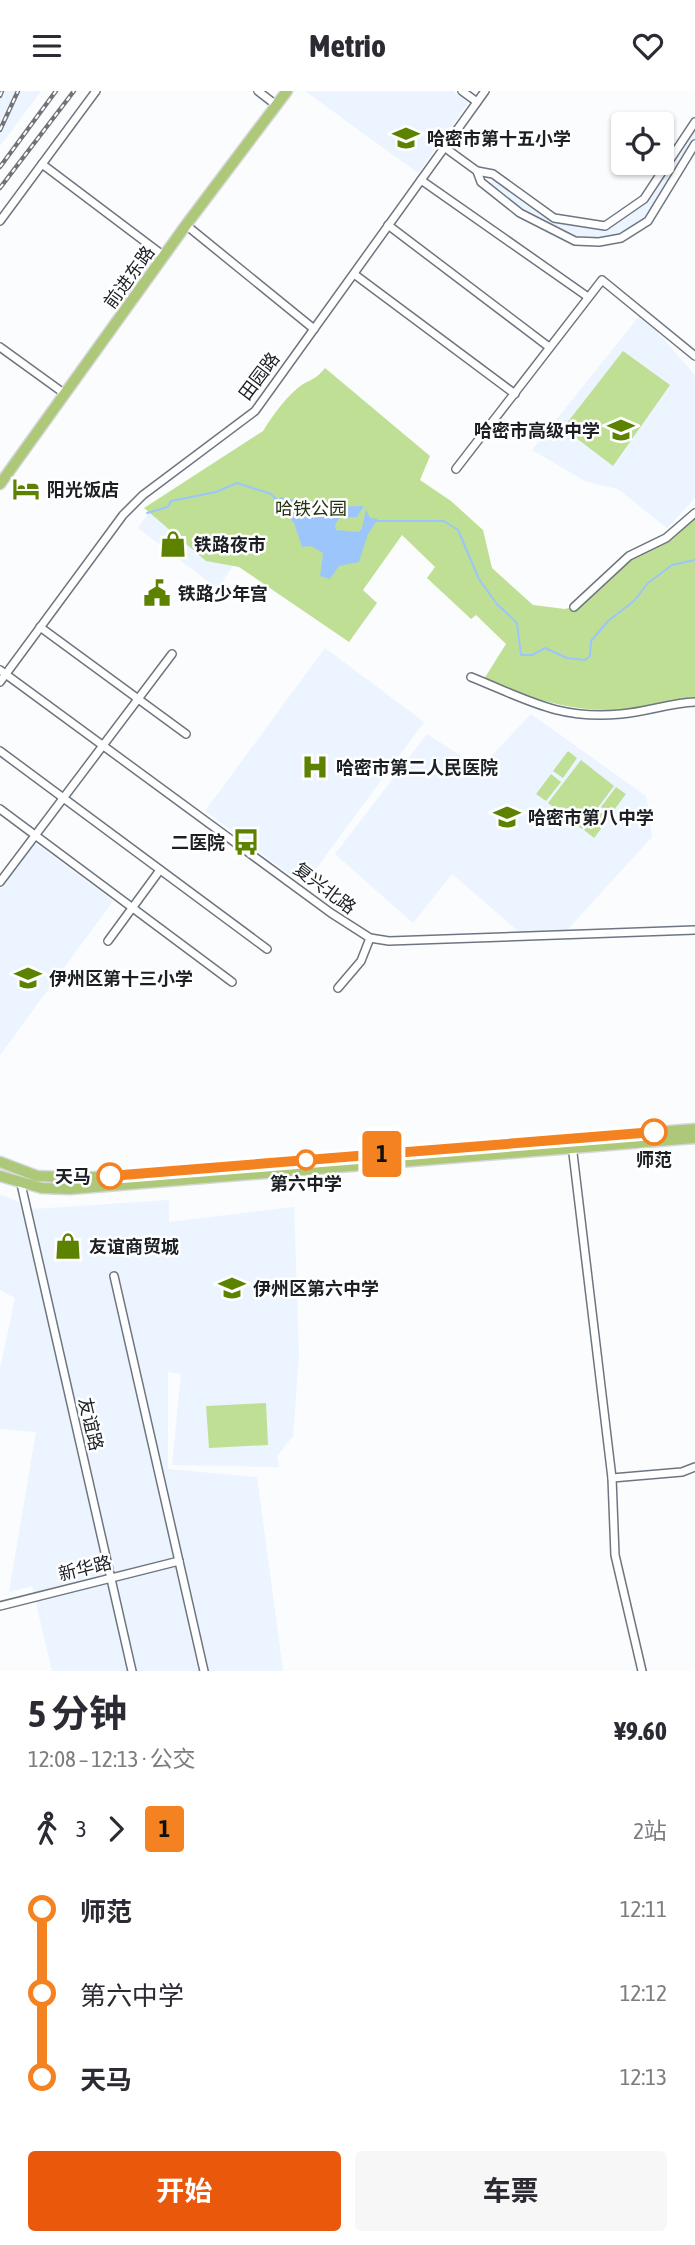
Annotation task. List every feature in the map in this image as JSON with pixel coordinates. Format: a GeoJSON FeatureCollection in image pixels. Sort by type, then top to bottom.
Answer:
{"type":"FeatureCollection","features":[{"type":"Feature","properties":{"kind":"main road","name":"前进东路"},"geometry":{"type":"LineString","coordinates":[[0,484],[186,225],[287,91]]}},
{"type":"Feature","properties":{"kind":"main road"},"geometry":{"type":"LineString","coordinates":[[0,1176],[21,1184],[70,1189],[695,1129]]}},
{"type":"Feature","properties":{"kind":"main road"},"geometry":{"type":"LineString","coordinates":[[0,1162],[37,1176],[58,1179],[571,1143],[695,1138]]}},
{"type":"Feature","properties":{"kind":"street"},"geometry":{"type":"LineString","coordinates":[[0,221],[96,91]]}},
{"type":"Feature","properties":{"kind":"street"},"geometry":{"type":"LineString","coordinates":[[258,91],[276,105]]}},
{"type":"Feature","properties":{"kind":"street"},"geometry":{"type":"LineString","coordinates":[[462,91],[477,102]]}},
{"type":"Feature","properties":{"kind":"street","name":"田园路"},"geometry":{"type":"LineString","coordinates":[[0,682],[3,672],[123,515],[143,495],[255,411],[485,91]]}},
{"type":"Feature","properties":{"kind":"street"},"geometry":{"type":"LineString","coordinates":[[444,147],[477,171],[493,174],[554,218],[605,226],[644,199],[695,122]]}},
{"type":"Feature","properties":{"kind":"street"},"geometry":{"type":"LineString","coordinates":[[477,171],[481,182],[520,213],[575,241],[599,242],[621,238],[648,221],[695,144]]}},
{"type":"Feature","properties":{"kind":"street"},"geometry":{"type":"LineString","coordinates":[[42,164],[164,256]]}},
{"type":"Feature","properties":{"kind":"street"},"geometry":{"type":"LineString","coordinates":[[421,180],[588,297]]}},
{"type":"Feature","properties":{"kind":"street"},"geometry":{"type":"LineString","coordinates":[[186,225],[314,328]]}},
{"type":"Feature","properties":{"kind":"street"},"geometry":{"type":"LineString","coordinates":[[388,225],[549,347]]}},
{"type":"Feature","properties":{"kind":"street"},"geometry":{"type":"LineString","coordinates":[[354,274],[514,394]]}},
{"type":"Feature","properties":{"kind":"street"},"geometry":{"type":"LineString","coordinates":[[456,469],[602,280],[695,356]]}},
{"type":"Feature","properties":{"kind":"street"},"geometry":{"type":"LineString","coordinates":[[0,347],[65,394]]}},
{"type":"Feature","properties":{"kind":"street"},"geometry":{"type":"LineString","coordinates":[[574,607],[629,556],[666,538],[695,513]]}},
{"type":"Feature","properties":{"kind":"street"},"geometry":{"type":"LineString","coordinates":[[40,627],[186,734]]}},
{"type":"Feature","properties":{"kind":"street"},"geometry":{"type":"LineString","coordinates":[[0,881],[173,654]]}},
{"type":"Feature","properties":{"kind":"street","name":"复兴北路"},"geometry":{"type":"LineString","coordinates":[[3,672],[331,913],[370,938],[389,941],[490,939],[695,930]]}},
{"type":"Feature","properties":{"kind":"street"},"geometry":{"type":"LineString","coordinates":[[471,677],[512,697],[559,711],[617,714],[695,702]]}},
{"type":"Feature","properties":{"kind":"street"},"geometry":{"type":"LineString","coordinates":[[0,751],[267,949]]}},
{"type":"Feature","properties":{"kind":"street"},"geometry":{"type":"LineString","coordinates":[[0,809],[232,982]]}},
{"type":"Feature","properties":{"kind":"street"},"geometry":{"type":"LineString","coordinates":[[108,941],[160,870]]}},
{"type":"Feature","properties":{"kind":"street"},"geometry":{"type":"LineString","coordinates":[[338,988],[360,961],[370,938]]}},
{"type":"Feature","properties":{"kind":"street"},"geometry":{"type":"LineString","coordinates":[[571,1143],[611,1478],[615,1555],[642,1671]]}},
{"type":"Feature","properties":{"kind":"street","name":"友谊路"},"geometry":{"type":"LineString","coordinates":[[21,1184],[132,1671]]}},
{"type":"Feature","properties":{"kind":"street"},"geometry":{"type":"LineString","coordinates":[[114,1276],[204,1671]]}},
{"type":"Feature","properties":{"kind":"street"},"geometry":{"type":"LineString","coordinates":[[611,1478],[682,1472],[695,1467]]}},
{"type":"Feature","properties":{"kind":"street","name":"新华路"},"geometry":{"type":"LineString","coordinates":[[0,1606],[179,1560]]}},
{"type":"Feature","properties":{"kind":"shaded area"},"geometry":{"type":"Polygon","coordinates":[[[0,91],[41,91],[0,146],[0,91]]]}},
{"type":"Feature","properties":{"kind":"shaded area","name":"哈密市第十五小学"},"geometry":{"type":"Polygon","coordinates":[[[305,91],[453,91],[468,103],[418,173],[305,91]]]}},
{"type":"Feature","properties":{"kind":"shaded area"},"geometry":{"type":"Polygon","coordinates":[[[695,117],[695,146],[644,227],[620,241],[597,246],[575,243],[545,228],[487,188],[496,176],[527,199],[559,214],[607,221],[643,195],[656,175],[674,175],[674,148],[695,117]]]}},
{"type":"Feature","properties":{"kind":"shaded area","name":"哈密市高级中学"},"geometry":{"type":"Polygon","coordinates":[[[641,314],[695,375],[695,498],[667,528],[618,489],[587,482],[532,450],[641,314]]]}},
{"type":"Feature","properties":{"kind":"shaded area","name":"铁路夜市"},"geometry":{"type":"Polygon","coordinates":[[[149,512],[206,561],[233,565],[218,589],[138,528],[149,512]]]}},
{"type":"Feature","properties":{"kind":"shaded area","name":"哈密市第二人民医院"},"geometry":{"type":"Polygon","coordinates":[[[325,648],[424,722],[304,885],[205,811],[325,648]]]}},
{"type":"Feature","properties":{"kind":"shaded area","name":"哈密市第八中学"},"geometry":{"type":"Polygon","coordinates":[[[531,714],[646,796],[652,837],[567,930],[518,931],[452,874],[413,923],[335,854],[427,734],[480,768],[531,714]]]}},
{"type":"Feature","properties":{"kind":"shaded area","name":"伊州区第十三小学"},"geometry":{"type":"Polygon","coordinates":[[[35,843],[113,901],[0,1055],[0,890],[35,843]]]}},
{"type":"Feature","properties":{"kind":"shaded area","name":"友谊商贸城"},"geometry":{"type":"Polygon","coordinates":[[[0,1194],[34,1209],[169,1200],[169,1222],[294,1207],[299,1355],[293,1436],[277,1456],[279,1467],[172,1465],[181,1374],[168,1372],[168,1469],[257,1477],[283,1671],[52,1671],[32,1586],[9,1592],[36,1432],[0,1429],[0,1369],[15,1298],[0,1290],[0,1194]]]}},
{"type":"Feature","properties":{"kind":"green space"},"geometry":{"type":"Polygon","coordinates":[[[623,351],[670,385],[613,466],[563,428],[623,351]]]}},
{"type":"Feature","properties":{"kind":"green space","name":"哈铁公园"},"geometry":{"type":"Polygon","coordinates":[[[325,368],[430,456],[420,480],[451,501],[483,530],[492,568],[533,605],[565,609],[582,604],[632,559],[668,542],[695,519],[695,697],[626,709],[589,709],[535,698],[484,679],[506,644],[476,615],[471,619],[427,578],[435,567],[402,535],[363,590],[377,603],[349,642],[239,567],[206,561],[144,508],[263,431],[291,394],[318,376],[325,368]]]}},
{"type":"Feature","properties":{"kind":"green space"},"geometry":{"type":"Polygon","coordinates":[[[568,751],[577,758],[563,778],[553,771],[568,751]]]}},
{"type":"Feature","properties":{"kind":"green space"},"geometry":{"type":"Polygon","coordinates":[[[581,760],[614,786],[582,829],[548,803],[581,760]]]}},
{"type":"Feature","properties":{"kind":"green space"},"geometry":{"type":"Polygon","coordinates":[[[551,774],[561,782],[546,801],[536,794],[551,774]]]}},
{"type":"Feature","properties":{"kind":"green space"},"geometry":{"type":"Polygon","coordinates":[[[616,787],[626,794],[611,814],[601,807],[616,787]]]}},
{"type":"Feature","properties":{"kind":"green space"},"geometry":{"type":"Polygon","coordinates":[[[599,811],[609,818],[594,838],[584,830],[599,811]]]}},
{"type":"Feature","properties":{"kind":"green space"},"geometry":{"type":"Polygon","coordinates":[[[266,1403],[268,1445],[209,1448],[206,1406],[266,1403]]]}},
{"type":"Feature","properties":{"kind":"water"},"geometry":{"type":"Polygon","coordinates":[[[280,497],[327,507],[364,506],[357,517],[339,518],[335,525],[336,530],[359,532],[366,509],[370,518],[378,519],[368,534],[359,562],[339,566],[330,579],[320,576],[323,553],[311,546],[302,547],[294,523],[278,503],[280,497]]]}},
{"type":"Feature","properties":{"kind":"waterway"},"geometry":{"type":"LineString","coordinates":[[147,513],[168,507],[171,501],[216,492],[237,483],[271,494],[277,500]]}},
{"type":"Feature","properties":{"kind":"waterway"},"geometry":{"type":"LineString","coordinates":[[376,521],[444,521],[458,530],[479,579],[496,603],[517,623],[521,655],[532,655],[545,648],[567,658],[585,660],[590,656],[591,641],[608,621],[634,601],[648,583],[672,565],[695,560]]}},
{"type":"Feature","properties":{"kind":"railway"},"geometry":{"type":"LineString","coordinates":[[0,96],[2,91]]}},
{"type":"Feature","properties":{"kind":"railway"},"geometry":{"type":"LineString","coordinates":[[0,130],[18,91]]}},
{"type":"Feature","properties":{"kind":"railway"},"geometry":{"type":"LineString","coordinates":[[0,167],[56,91]]}},
{"type":"Feature","properties":{"kind":"railway"},"geometry":{"type":"LineString","coordinates":[[0,188],[74,91]]}},
{"type":"Feature","properties":{"kind":"bus line","name":"1"},"geometry":{"type":"LineString","coordinates":[[110,1176],[654,1132]]}},
{"type":"Feature","properties":{"kind":"place","name":"哈密市第十五小学"},"geometry":{"type":"Point","coordinates":[406,138]}},
{"type":"Feature","properties":{"kind":"place","name":"哈密市高级中学"},"geometry":{"type":"Point","coordinates":[621,430]}},
{"type":"Feature","properties":{"kind":"place","name":"阳光饭店"},"geometry":{"type":"Point","coordinates":[26,489]}},
{"type":"Feature","properties":{"kind":"place","name":"铁路夜市"},"geometry":{"type":"Point","coordinates":[173,544]}},
{"type":"Feature","properties":{"kind":"place","name":"铁路少年宫"},"geometry":{"type":"Point","coordinates":[157,593]}},
{"type":"Feature","properties":{"kind":"place","name":"哈密市第二人民医院"},"geometry":{"type":"Point","coordinates":[315,767]}},
{"type":"Feature","properties":{"kind":"place","name":"哈密市第八中学"},"geometry":{"type":"Point","coordinates":[507,817]}},
{"type":"Feature","properties":{"kind":"place","name":"二医院"},"geometry":{"type":"Point","coordinates":[246,842]}},
{"type":"Feature","properties":{"kind":"place","name":"伊州区第十三小学"},"geometry":{"type":"Point","coordinates":[28,978]}},
{"type":"Feature","properties":{"kind":"place","name":"师范"},"geometry":{"type":"Point","coordinates":[654,1132]}},
{"type":"Feature","properties":{"kind":"place","name":"第六中学"},"geometry":{"type":"Point","coordinates":[306,1160]}},
{"type":"Feature","properties":{"kind":"place","name":"天马"},"geometry":{"type":"Point","coordinates":[110,1176]}},
{"type":"Feature","properties":{"kind":"place","name":"友谊商贸城"},"geometry":{"type":"Point","coordinates":[68,1246]}},
{"type":"Feature","properties":{"kind":"place","name":"伊州区第六中学"},"geometry":{"type":"Point","coordinates":[232,1288]}}]}
